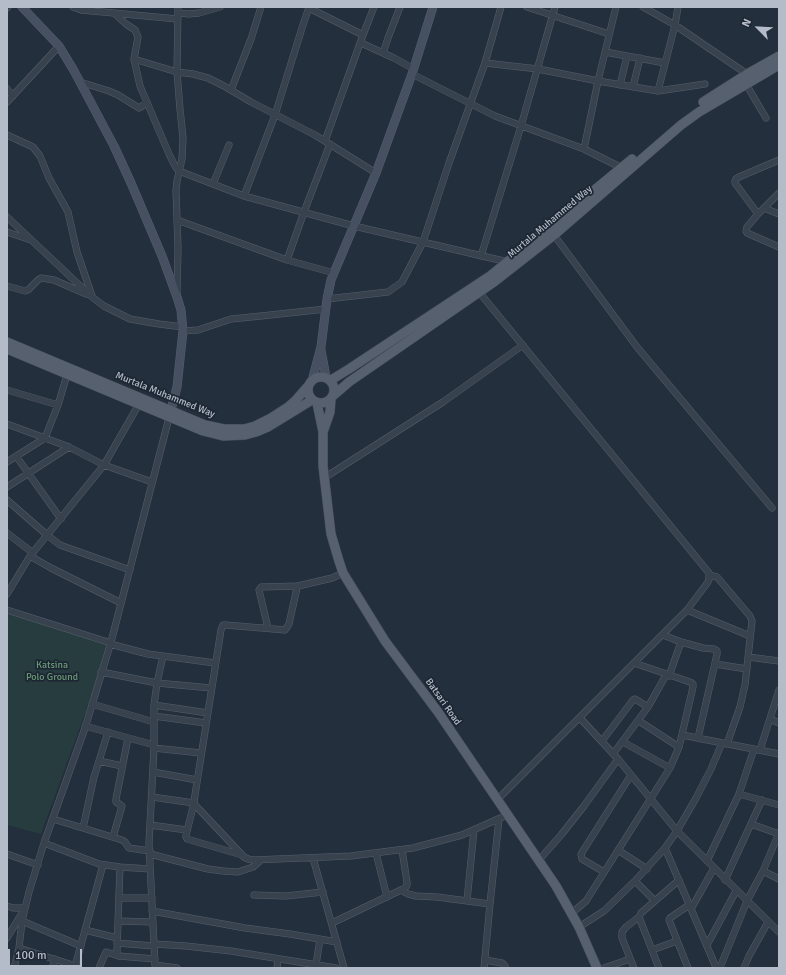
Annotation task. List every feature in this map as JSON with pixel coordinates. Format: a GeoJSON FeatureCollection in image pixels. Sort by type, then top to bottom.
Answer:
{"type":"FeatureCollection","features":[{"type":"Feature","properties":{"kind":"main road","name":"Murtala Muhammed Way"},"geometry":{"type":"LineString","coordinates":[[329,379],[349,370],[490,276],[672,125],[747,74],[779,56]]}},
{"type":"Feature","properties":{"kind":"main road","name":"Murtala Muhammed Way"},"geometry":{"type":"LineString","coordinates":[[333,397],[349,382],[494,282],[554,235],[681,125],[699,112],[779,64]]}},
{"type":"Feature","properties":{"kind":"main road","name":"Murtala Muhammed Way"},"geometry":{"type":"LineString","coordinates":[[7,342],[170,413],[224,430],[244,429],[255,426],[266,420],[288,407],[310,383]]}},
{"type":"Feature","properties":{"kind":"main road"},"geometry":{"type":"LineString","coordinates":[[7,349],[139,404],[170,413],[203,431],[223,436],[245,435],[256,432],[314,402],[322,404],[327,403],[333,397]]}},
{"type":"Feature","properties":{"kind":"main road"},"geometry":{"type":"LineString","coordinates":[[321,377],[329,379],[334,385],[335,390],[324,432],[314,402],[309,396],[308,391],[310,383],[316,378],[321,377]]}},
{"type":"Feature","properties":{"kind":"main road","name":"Batsari Road"},"geometry":{"type":"LineString","coordinates":[[324,432],[323,466],[332,539],[343,573],[385,641],[438,712],[497,800],[503,817],[539,860],[556,886],[572,913],[597,968]]}},
{"type":"Feature","properties":{"kind":"street"},"geometry":{"type":"LineString","coordinates":[[14,968],[19,948],[22,921],[29,892],[92,704],[130,570],[176,387],[183,329],[181,310],[162,256],[114,146],[59,46],[22,7]]}},
{"type":"Feature","properties":{"kind":"street"},"geometry":{"type":"LineString","coordinates":[[73,7],[82,10],[127,15],[188,14],[199,13],[220,7]]}},
{"type":"Feature","properties":{"kind":"street"},"geometry":{"type":"LineString","coordinates":[[126,7],[127,15]]}},
{"type":"Feature","properties":{"kind":"street"},"geometry":{"type":"LineString","coordinates":[[231,90],[251,39],[261,7]]}},
{"type":"Feature","properties":{"kind":"street"},"geometry":{"type":"LineString","coordinates":[[287,260],[328,143],[363,35],[374,7]]}},
{"type":"Feature","properties":{"kind":"street"},"geometry":{"type":"LineString","coordinates":[[383,52],[400,7]]}},
{"type":"Feature","properties":{"kind":"street"},"geometry":{"type":"LineString","coordinates":[[310,383],[321,347],[327,299],[334,273],[376,173],[413,71],[433,7]]}},
{"type":"Feature","properties":{"kind":"street"},"geometry":{"type":"LineString","coordinates":[[327,299],[388,292],[402,282],[423,242],[449,163],[485,63],[501,7]]}},
{"type":"Feature","properties":{"kind":"street"},"geometry":{"type":"LineString","coordinates":[[528,7],[609,34]]}},
{"type":"Feature","properties":{"kind":"street"},"geometry":{"type":"LineString","coordinates":[[480,256],[521,126],[555,7]]}},
{"type":"Feature","properties":{"kind":"street"},"geometry":{"type":"LineString","coordinates":[[584,149],[598,81],[616,7]]}},
{"type":"Feature","properties":{"kind":"street"},"geometry":{"type":"LineString","coordinates":[[643,7],[675,25],[747,74]]}},
{"type":"Feature","properties":{"kind":"street"},"geometry":{"type":"LineString","coordinates":[[658,91],[675,25],[678,7]]}},
{"type":"Feature","properties":{"kind":"street"},"geometry":{"type":"LineString","coordinates":[[244,196],[275,115],[309,8],[363,35]]}},
{"type":"Feature","properties":{"kind":"street"},"geometry":{"type":"LineString","coordinates":[[177,297],[177,181],[182,159],[183,138],[177,72],[178,13]]}},
{"type":"Feature","properties":{"kind":"street"},"geometry":{"type":"LineString","coordinates":[[115,14],[135,30],[138,37],[134,59],[140,86],[169,154],[179,171],[244,196],[354,226],[508,262]]}},
{"type":"Feature","properties":{"kind":"street"},"geometry":{"type":"LineString","coordinates":[[361,43],[383,52],[413,71],[495,116],[584,149],[622,168]]}},
{"type":"Feature","properties":{"kind":"street"},"geometry":{"type":"LineString","coordinates":[[7,102],[59,46]]}},
{"type":"Feature","properties":{"kind":"street"},"geometry":{"type":"LineString","coordinates":[[605,52],[665,63]]}},
{"type":"Feature","properties":{"kind":"street"},"geometry":{"type":"LineString","coordinates":[[620,85],[627,56]]}},
{"type":"Feature","properties":{"kind":"street"},"geometry":{"type":"LineString","coordinates":[[633,87],[640,58]]}},
{"type":"Feature","properties":{"kind":"street"},"geometry":{"type":"LineString","coordinates":[[134,59],[177,72],[208,78],[328,143],[376,173]]}},
{"type":"Feature","properties":{"kind":"street"},"geometry":{"type":"LineString","coordinates":[[485,63],[538,69],[658,91],[705,84]]}},
{"type":"Feature","properties":{"kind":"street"},"geometry":{"type":"LineString","coordinates":[[80,82],[118,94],[139,108],[146,102]]}},
{"type":"Feature","properties":{"kind":"street"},"geometry":{"type":"LineString","coordinates":[[746,84],[766,118]]}},
{"type":"Feature","properties":{"kind":"street"},"geometry":{"type":"LineString","coordinates":[[7,89],[13,96]]}},
{"type":"Feature","properties":{"kind":"street"},"geometry":{"type":"LineString","coordinates":[[7,135],[34,147],[40,156],[49,178],[68,212],[76,252],[92,297]]}},
{"type":"Feature","properties":{"kind":"street"},"geometry":{"type":"LineString","coordinates":[[213,184],[229,145]]}},
{"type":"Feature","properties":{"kind":"street"},"geometry":{"type":"LineString","coordinates":[[758,214],[735,184],[735,181],[736,179],[779,160]]}},
{"type":"Feature","properties":{"kind":"street"},"geometry":{"type":"LineString","coordinates":[[779,193],[758,214],[746,231],[747,233],[779,247]]}},
{"type":"Feature","properties":{"kind":"street"},"geometry":{"type":"LineString","coordinates":[[764,208],[779,214]]}},
{"type":"Feature","properties":{"kind":"street"},"geometry":{"type":"LineString","coordinates":[[7,217],[92,297],[104,306],[130,318],[183,329],[198,330],[231,319],[326,309]]}},
{"type":"Feature","properties":{"kind":"street"},"geometry":{"type":"LineString","coordinates":[[177,220],[287,260],[334,273]]}},
{"type":"Feature","properties":{"kind":"street"},"geometry":{"type":"LineString","coordinates":[[7,232],[32,241]]}},
{"type":"Feature","properties":{"kind":"street"},"geometry":{"type":"LineString","coordinates":[[554,235],[637,347],[772,508]]}},
{"type":"Feature","properties":{"kind":"street"},"geometry":{"type":"LineString","coordinates":[[7,286],[25,291],[41,278],[54,280],[92,297]]}},
{"type":"Feature","properties":{"kind":"street"},"geometry":{"type":"LineString","coordinates":[[480,292],[709,573],[708,582],[687,610],[497,800]]}},
{"type":"Feature","properties":{"kind":"street"},"geometry":{"type":"LineString","coordinates":[[324,478],[443,402],[523,345]]}},
{"type":"Feature","properties":{"kind":"street"},"geometry":{"type":"LineString","coordinates":[[321,347],[329,379]]}},
{"type":"Feature","properties":{"kind":"street"},"geometry":{"type":"LineString","coordinates":[[7,462],[45,438],[58,405],[67,375]]}},
{"type":"Feature","properties":{"kind":"street"},"geometry":{"type":"LineString","coordinates":[[7,390],[58,405]]}},
{"type":"Feature","properties":{"kind":"street"},"geometry":{"type":"LineString","coordinates":[[7,594],[32,554],[104,465],[139,404]]}},
{"type":"Feature","properties":{"kind":"street"},"geometry":{"type":"LineString","coordinates":[[7,424],[69,448],[104,465],[152,482]]}},
{"type":"Feature","properties":{"kind":"street"},"geometry":{"type":"LineString","coordinates":[[7,487],[69,448]]}},
{"type":"Feature","properties":{"kind":"street"},"geometry":{"type":"LineString","coordinates":[[16,456],[61,519]]}},
{"type":"Feature","properties":{"kind":"street"},"geometry":{"type":"LineString","coordinates":[[7,500],[47,536],[63,547],[130,570]]}},
{"type":"Feature","properties":{"kind":"street"},"geometry":{"type":"LineString","coordinates":[[7,533],[51,568],[121,603]]}},
{"type":"Feature","properties":{"kind":"street"},"geometry":{"type":"LineString","coordinates":[[268,628],[259,590],[261,587],[298,586],[332,578],[343,573]]}},
{"type":"Feature","properties":{"kind":"street"},"geometry":{"type":"LineString","coordinates":[[579,928],[604,911],[647,869],[665,848],[677,831],[696,798],[725,743],[740,707],[745,685],[752,618],[717,577],[713,576],[709,578]]}},
{"type":"Feature","properties":{"kind":"street"},"geometry":{"type":"LineString","coordinates":[[242,855],[187,839],[186,837],[194,803],[221,630],[224,626],[285,630],[289,624],[298,586]]}},
{"type":"Feature","properties":{"kind":"street"},"geometry":{"type":"LineString","coordinates":[[7,610],[148,654],[215,663]]}},
{"type":"Feature","properties":{"kind":"street"},"geometry":{"type":"LineString","coordinates":[[687,610],[750,636]]}},
{"type":"Feature","properties":{"kind":"street"},"geometry":{"type":"LineString","coordinates":[[663,635],[681,642],[703,648],[714,649],[717,651],[698,738]]}},
{"type":"Feature","properties":{"kind":"street"},"geometry":{"type":"LineString","coordinates":[[539,860],[570,824],[616,756],[623,742],[639,721],[668,675],[681,642]]}},
{"type":"Feature","properties":{"kind":"street"},"geometry":{"type":"LineString","coordinates":[[155,964],[150,868],[150,825],[154,747],[154,705],[163,656]]}},
{"type":"Feature","properties":{"kind":"street"},"geometry":{"type":"LineString","coordinates":[[748,657],[779,661]]}},
{"type":"Feature","properties":{"kind":"street"},"geometry":{"type":"LineString","coordinates":[[572,913],[586,900],[670,768],[679,747],[682,735],[693,684],[634,663]]}},
{"type":"Feature","properties":{"kind":"street"},"geometry":{"type":"LineString","coordinates":[[715,664],[747,669]]}},
{"type":"Feature","properties":{"kind":"street"},"geometry":{"type":"LineString","coordinates":[[102,672],[157,683],[212,688]]}},
{"type":"Feature","properties":{"kind":"street"},"geometry":{"type":"LineString","coordinates":[[707,861],[739,794],[770,719],[779,690]]}},
{"type":"Feature","properties":{"kind":"street"},"geometry":{"type":"LineString","coordinates":[[602,741],[633,700],[636,699],[648,707]]}},
{"type":"Feature","properties":{"kind":"street"},"geometry":{"type":"LineString","coordinates":[[92,704],[154,719],[206,723]]}},
{"type":"Feature","properties":{"kind":"street"},"geometry":{"type":"LineString","coordinates":[[154,705],[208,713]]}},
{"type":"Feature","properties":{"kind":"street"},"geometry":{"type":"LineString","coordinates":[[580,718],[616,756],[677,831],[779,932]]}},
{"type":"Feature","properties":{"kind":"street"},"geometry":{"type":"LineString","coordinates":[[770,719],[779,722]]}},
{"type":"Feature","properties":{"kind":"street"},"geometry":{"type":"LineString","coordinates":[[639,721],[679,747]]}},
{"type":"Feature","properties":{"kind":"street"},"geometry":{"type":"LineString","coordinates":[[85,726],[154,747],[201,753]]}},
{"type":"Feature","properties":{"kind":"street"},"geometry":{"type":"LineString","coordinates":[[82,828],[94,777],[108,732]]}},
{"type":"Feature","properties":{"kind":"street"},"geometry":{"type":"LineString","coordinates":[[682,735],[779,754]]}},
{"type":"Feature","properties":{"kind":"street"},"geometry":{"type":"LineString","coordinates":[[113,837],[122,806],[116,802],[128,738]]}},
{"type":"Feature","properties":{"kind":"street"},"geometry":{"type":"LineString","coordinates":[[623,742],[670,768]]}},
{"type":"Feature","properties":{"kind":"street"},"geometry":{"type":"LineString","coordinates":[[99,761],[122,766]]}},
{"type":"Feature","properties":{"kind":"street"},"geometry":{"type":"LineString","coordinates":[[153,772],[197,780]]}},
{"type":"Feature","properties":{"kind":"street"},"geometry":{"type":"LineString","coordinates":[[604,872],[582,859],[581,854],[631,775]]}},
{"type":"Feature","properties":{"kind":"street"},"geometry":{"type":"LineString","coordinates":[[739,794],[779,805]]}},
{"type":"Feature","properties":{"kind":"street"},"geometry":{"type":"LineString","coordinates":[[152,797],[194,803],[242,855],[248,859],[262,860],[351,856],[402,850],[462,835],[503,817]]}},
{"type":"Feature","properties":{"kind":"street"},"geometry":{"type":"LineString","coordinates":[[725,880],[762,800]]}},
{"type":"Feature","properties":{"kind":"street"},"geometry":{"type":"LineString","coordinates":[[484,968],[490,904],[503,817]]}},
{"type":"Feature","properties":{"kind":"street"},"geometry":{"type":"LineString","coordinates":[[53,819],[122,840],[129,848],[208,870],[238,872],[253,867],[262,860]]}},
{"type":"Feature","properties":{"kind":"street"},"geometry":{"type":"LineString","coordinates":[[665,848],[715,965],[718,967],[721,965],[747,901],[763,871],[779,833],[751,824]]}},
{"type":"Feature","properties":{"kind":"street"},"geometry":{"type":"LineString","coordinates":[[150,825],[187,830]]}},
{"type":"Feature","properties":{"kind":"street"},"geometry":{"type":"LineString","coordinates":[[467,901],[474,830]]}},
{"type":"Feature","properties":{"kind":"street"},"geometry":{"type":"LineString","coordinates":[[44,844],[103,865],[150,868]]}},
{"type":"Feature","properties":{"kind":"street"},"geometry":{"type":"LineString","coordinates":[[332,923],[405,888],[407,882],[402,850]]}},
{"type":"Feature","properties":{"kind":"street"},"geometry":{"type":"LineString","coordinates":[[618,850],[647,869]]}},
{"type":"Feature","properties":{"kind":"street"},"geometry":{"type":"LineString","coordinates":[[376,853],[387,896]]}},
{"type":"Feature","properties":{"kind":"street"},"geometry":{"type":"LineString","coordinates":[[7,854],[38,865]]}},
{"type":"Feature","properties":{"kind":"street"},"geometry":{"type":"LineString","coordinates":[[313,858],[344,968]]}},
{"type":"Feature","properties":{"kind":"street"},"geometry":{"type":"LineString","coordinates":[[19,948],[77,967],[85,930],[103,865]]}},
{"type":"Feature","properties":{"kind":"street"},"geometry":{"type":"LineString","coordinates":[[119,956],[117,954],[117,940],[120,867]]}},
{"type":"Feature","properties":{"kind":"street"},"geometry":{"type":"LineString","coordinates":[[688,968],[670,919],[690,907],[714,868]]}},
{"type":"Feature","properties":{"kind":"street"},"geometry":{"type":"LineString","coordinates":[[763,871],[779,879]]}},
{"type":"Feature","properties":{"kind":"street"},"geometry":{"type":"LineString","coordinates":[[634,968],[622,938],[622,932],[639,917],[641,913],[679,880]]}},
{"type":"Feature","properties":{"kind":"street"},"geometry":{"type":"LineString","coordinates":[[635,881],[655,901]]}},
{"type":"Feature","properties":{"kind":"street"},"geometry":{"type":"LineString","coordinates":[[401,890],[416,896],[437,897],[490,904]]}},
{"type":"Feature","properties":{"kind":"street"},"geometry":{"type":"LineString","coordinates":[[707,945],[736,890]]}},
{"type":"Feature","properties":{"kind":"street"},"geometry":{"type":"LineString","coordinates":[[254,894],[286,896],[323,892]]}},
{"type":"Feature","properties":{"kind":"street"},"geometry":{"type":"LineString","coordinates":[[119,898],[152,898]]}},
{"type":"Feature","properties":{"kind":"street"},"geometry":{"type":"LineString","coordinates":[[7,906],[13,908],[25,908]]}},
{"type":"Feature","properties":{"kind":"street"},"geometry":{"type":"LineString","coordinates":[[7,938],[25,908]]}},
{"type":"Feature","properties":{"kind":"street"},"geometry":{"type":"LineString","coordinates":[[152,912],[337,942]]}},
{"type":"Feature","properties":{"kind":"street"},"geometry":{"type":"LineString","coordinates":[[639,917],[659,968]]}},
{"type":"Feature","properties":{"kind":"street"},"geometry":{"type":"LineString","coordinates":[[22,921],[81,946]]}},
{"type":"Feature","properties":{"kind":"street"},"geometry":{"type":"LineString","coordinates":[[118,921],[153,922]]}},
{"type":"Feature","properties":{"kind":"street"},"geometry":{"type":"LineString","coordinates":[[744,968],[768,922]]}},
{"type":"Feature","properties":{"kind":"street"},"geometry":{"type":"LineString","coordinates":[[85,930],[117,940],[154,945],[186,946],[336,968]]}},
{"type":"Feature","properties":{"kind":"street"},"geometry":{"type":"LineString","coordinates":[[316,965],[320,939]]}},
{"type":"Feature","properties":{"kind":"street"},"geometry":{"type":"LineString","coordinates":[[652,950],[678,941]]}},
{"type":"Feature","properties":{"kind":"street"},"geometry":{"type":"LineString","coordinates":[[99,968],[106,952],[177,968]]}},
{"type":"Feature","properties":{"kind":"street"},"geometry":{"type":"LineString","coordinates":[[52,968],[55,959]]}},
{"type":"Feature","properties":{"kind":"street"},"geometry":{"type":"LineString","coordinates":[[277,968],[278,959]]}},
{"type":"Feature","properties":{"kind":"street"},"geometry":{"type":"LineString","coordinates":[[604,968],[630,959]]}},
{"type":"Feature","properties":{"kind":"street"},"geometry":{"type":"LineString","coordinates":[[485,960],[502,963],[505,968]]}},
{"type":"Feature","properties":{"kind":"green space","name":"Katsina Polo Ground"},"geometry":{"type":"Polygon","coordinates":[[[7,608],[111,642],[41,834],[7,825],[7,608]]]}}]}
